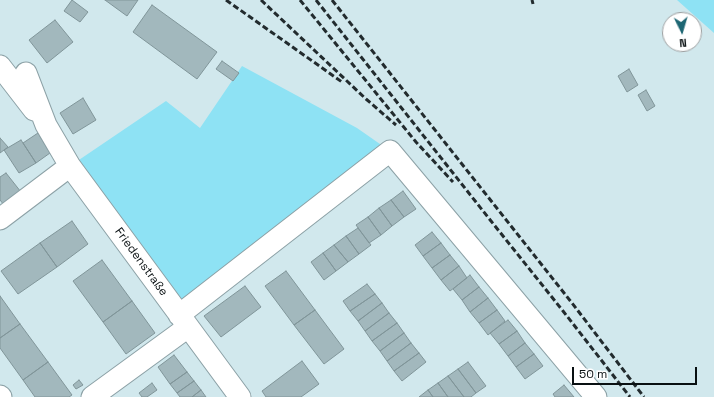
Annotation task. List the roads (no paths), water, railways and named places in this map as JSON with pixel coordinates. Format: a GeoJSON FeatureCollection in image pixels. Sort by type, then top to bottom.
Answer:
{"type":"FeatureCollection","features":[{"type":"Feature","properties":{"kind":"street","name":"Friedenstraße"},"geometry":{"type":"LineString","coordinates":[[0,66],[46,125],[70,166],[240,397]]}},
{"type":"Feature","properties":{"kind":"street","name":"Friedenstraße"},"geometry":{"type":"LineString","coordinates":[[26,73],[46,125]]}},
{"type":"Feature","properties":{"kind":"street"},"geometry":{"type":"LineString","coordinates":[[92,397],[390,151],[596,397]]}},
{"type":"Feature","properties":{"kind":"street"},"geometry":{"type":"LineString","coordinates":[[0,219],[70,166]]}},
{"type":"Feature","properties":{"kind":"railway"},"geometry":{"type":"LineString","coordinates":[[226,0],[342,82]]}},
{"type":"Feature","properties":{"kind":"railway"},"geometry":{"type":"LineString","coordinates":[[261,0],[366,99],[396,125]]}},
{"type":"Feature","properties":{"kind":"railway"},"geometry":{"type":"LineString","coordinates":[[300,0],[416,142],[453,182]]}},
{"type":"Feature","properties":{"kind":"railway"},"geometry":{"type":"LineString","coordinates":[[316,0],[630,397]]}},
{"type":"Feature","properties":{"kind":"railway"},"geometry":{"type":"LineString","coordinates":[[332,0],[572,303],[644,397]]}},
{"type":"Feature","properties":{"kind":"railway"},"geometry":{"type":"LineString","coordinates":[[532,0],[533,4]]}}]}
